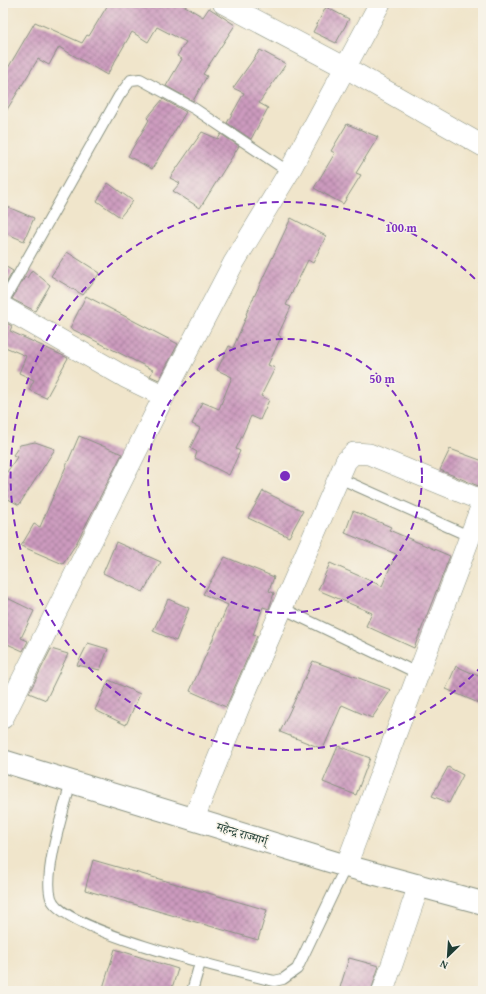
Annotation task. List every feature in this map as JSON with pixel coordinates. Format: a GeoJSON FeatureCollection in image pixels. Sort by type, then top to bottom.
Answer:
{"type":"FeatureCollection","features":[{"type":"Feature","properties":{"kind":"highway","name":"महेन्द्र राज्मार्ग्"},"geometry":{"type":"LineString","coordinates":[[3,761],[194,818],[346,866],[419,884],[483,903]]}},
{"type":"Feature","properties":{"kind":"street"},"geometry":{"type":"LineString","coordinates":[[223,3],[346,68],[483,146]]}},
{"type":"Feature","properties":{"kind":"street"},"geometry":{"type":"LineString","coordinates":[[3,718],[164,396],[233,264],[289,172],[380,3]]}},
{"type":"Feature","properties":{"kind":"street"},"geometry":{"type":"LineString","coordinates":[[3,307],[125,377],[164,396]]}},
{"type":"Feature","properties":{"kind":"street"},"geometry":{"type":"LineString","coordinates":[[194,818],[239,707],[346,462],[354,453],[369,454],[483,501],[471,537],[417,673],[346,866]]}},
{"type":"Feature","properties":{"kind":"street"},"geometry":{"type":"LineString","coordinates":[[383,991],[419,884]]}},
{"type":"Feature","properties":{"kind":"lane"},"geometry":{"type":"LineString","coordinates":[[3,302],[119,96],[131,80],[140,79],[195,109],[289,172]]}},
{"type":"Feature","properties":{"kind":"lane"},"geometry":{"type":"LineString","coordinates":[[339,478],[471,537]]}},
{"type":"Feature","properties":{"kind":"lane"},"geometry":{"type":"LineString","coordinates":[[282,608],[417,673]]}},
{"type":"Feature","properties":{"kind":"lane"},"geometry":{"type":"LineString","coordinates":[[71,782],[52,860],[49,890],[56,907],[86,924],[139,944],[200,963],[274,981],[283,979],[297,969],[346,866]]}},
{"type":"Feature","properties":{"kind":"lane"},"geometry":{"type":"LineString","coordinates":[[192,991],[200,963]]}},
{"type":"Feature","properties":{"kind":"building"},"geometry":{"type":"Polygon","coordinates":[[[109,3],[180,3],[203,17],[209,8],[235,25],[203,74],[207,76],[193,101],[166,86],[182,59],[177,56],[186,42],[157,27],[148,42],[132,32],[107,75],[59,47],[49,65],[38,59],[3,116],[3,66],[8,68],[35,22],[82,43],[87,35],[89,36],[109,3]]]}},
{"type":"Feature","properties":{"kind":"building"},"geometry":{"type":"Polygon","coordinates":[[[326,7],[349,19],[336,43],[313,32],[326,7]]]}},
{"type":"Feature","properties":{"kind":"building"},"geometry":{"type":"Polygon","coordinates":[[[260,50],[286,64],[259,103],[268,108],[251,139],[227,123],[244,93],[233,88],[260,50]]]}},
{"type":"Feature","properties":{"kind":"building"},"geometry":{"type":"Polygon","coordinates":[[[163,99],[186,112],[152,169],[128,156],[149,120],[147,118],[163,99]]]}},
{"type":"Feature","properties":{"kind":"building"},"geometry":{"type":"Polygon","coordinates":[[[347,124],[378,137],[356,173],[361,175],[343,204],[314,188],[335,153],[331,151],[347,124]]]}},
{"type":"Feature","properties":{"kind":"building"},"geometry":{"type":"Polygon","coordinates":[[[202,132],[218,139],[221,134],[239,146],[200,208],[173,191],[180,183],[170,178],[202,132]]]}},
{"type":"Feature","properties":{"kind":"building"},"geometry":{"type":"Polygon","coordinates":[[[108,183],[133,201],[120,217],[97,201],[108,183]]]}},
{"type":"Feature","properties":{"kind":"building"},"geometry":{"type":"Polygon","coordinates":[[[3,205],[34,218],[24,241],[3,232],[3,205]]]}},
{"type":"Feature","properties":{"kind":"building"},"geometry":{"type":"Polygon","coordinates":[[[291,218],[326,236],[313,263],[308,260],[286,305],[291,307],[278,335],[281,337],[268,365],[275,368],[261,396],[269,400],[260,420],[251,416],[236,449],[240,451],[229,475],[195,458],[197,452],[190,448],[200,428],[192,424],[202,402],[219,409],[232,377],[217,370],[229,346],[233,348],[247,315],[246,314],[291,218]]]}},
{"type":"Feature","properties":{"kind":"building"},"geometry":{"type":"Polygon","coordinates":[[[67,252],[100,273],[83,295],[51,276],[67,252]]]}},
{"type":"Feature","properties":{"kind":"building"},"geometry":{"type":"Polygon","coordinates":[[[3,265],[13,271],[3,289],[3,265]]]}},
{"type":"Feature","properties":{"kind":"building"},"geometry":{"type":"Polygon","coordinates":[[[32,270],[50,285],[35,311],[12,299],[25,277],[27,278],[32,270]]]}},
{"type":"Feature","properties":{"kind":"building"},"geometry":{"type":"Polygon","coordinates":[[[86,296],[178,344],[159,380],[150,376],[153,370],[70,328],[86,296]]]}},
{"type":"Feature","properties":{"kind":"building"},"geometry":{"type":"Polygon","coordinates":[[[3,321],[12,326],[10,331],[68,358],[46,398],[29,390],[34,380],[19,373],[26,356],[3,346],[3,321]]]}},
{"type":"Feature","properties":{"kind":"building"},"geometry":{"type":"Polygon","coordinates":[[[79,436],[122,454],[77,542],[63,564],[21,546],[34,524],[40,527],[79,436]]]}},
{"type":"Feature","properties":{"kind":"building"},"geometry":{"type":"Polygon","coordinates":[[[35,442],[55,449],[19,505],[3,496],[3,478],[17,457],[13,455],[20,445],[35,442]]]}},
{"type":"Feature","properties":{"kind":"building"},"geometry":{"type":"Polygon","coordinates":[[[450,449],[483,461],[483,488],[440,470],[450,449]]]}},
{"type":"Feature","properties":{"kind":"building"},"geometry":{"type":"Polygon","coordinates":[[[263,491],[303,511],[289,537],[248,518],[263,491]]]}},
{"type":"Feature","properties":{"kind":"building"},"geometry":{"type":"Polygon","coordinates":[[[353,511],[391,527],[389,530],[450,556],[414,648],[366,626],[372,613],[318,590],[330,563],[382,586],[396,554],[345,533],[353,511]]]}},
{"type":"Feature","properties":{"kind":"building"},"geometry":{"type":"Polygon","coordinates":[[[116,542],[161,562],[143,592],[103,573],[116,542]]]}},
{"type":"Feature","properties":{"kind":"building"},"geometry":{"type":"Polygon","coordinates":[[[225,557],[274,577],[269,591],[274,593],[269,609],[263,607],[253,635],[257,636],[226,707],[190,691],[228,605],[203,594],[225,557]]]}},
{"type":"Feature","properties":{"kind":"building"},"geometry":{"type":"Polygon","coordinates":[[[3,596],[34,611],[21,638],[28,641],[23,651],[3,642],[3,596]]]}},
{"type":"Feature","properties":{"kind":"building"},"geometry":{"type":"Polygon","coordinates":[[[168,599],[189,608],[176,641],[153,631],[168,599]]]}},
{"type":"Feature","properties":{"kind":"building"},"geometry":{"type":"Polygon","coordinates":[[[88,643],[108,649],[100,670],[77,665],[88,643]]]}},
{"type":"Feature","properties":{"kind":"building"},"geometry":{"type":"Polygon","coordinates":[[[51,649],[68,654],[46,700],[29,693],[51,649]]]}},
{"type":"Feature","properties":{"kind":"building"},"geometry":{"type":"Polygon","coordinates":[[[313,661],[391,690],[372,718],[342,705],[323,749],[280,732],[313,661]]]}},
{"type":"Feature","properties":{"kind":"building"},"geometry":{"type":"Polygon","coordinates":[[[456,666],[483,678],[483,705],[446,689],[456,666]]]}},
{"type":"Feature","properties":{"kind":"building"},"geometry":{"type":"Polygon","coordinates":[[[109,680],[140,694],[126,725],[95,710],[109,680]]]}},
{"type":"Feature","properties":{"kind":"building"},"geometry":{"type":"Polygon","coordinates":[[[338,746],[370,758],[356,795],[323,782],[338,746]]]}},
{"type":"Feature","properties":{"kind":"building"},"geometry":{"type":"Polygon","coordinates":[[[448,767],[463,775],[449,803],[432,796],[448,767]]]}},
{"type":"Feature","properties":{"kind":"building"},"geometry":{"type":"Polygon","coordinates":[[[93,860],[267,910],[258,940],[85,890],[93,860]]]}},
{"type":"Feature","properties":{"kind":"building"},"geometry":{"type":"Polygon","coordinates":[[[115,949],[178,969],[171,991],[102,991],[115,949]]]}},
{"type":"Feature","properties":{"kind":"building"},"geometry":{"type":"Polygon","coordinates":[[[349,958],[379,966],[371,991],[339,991],[349,958]]]}}]}
